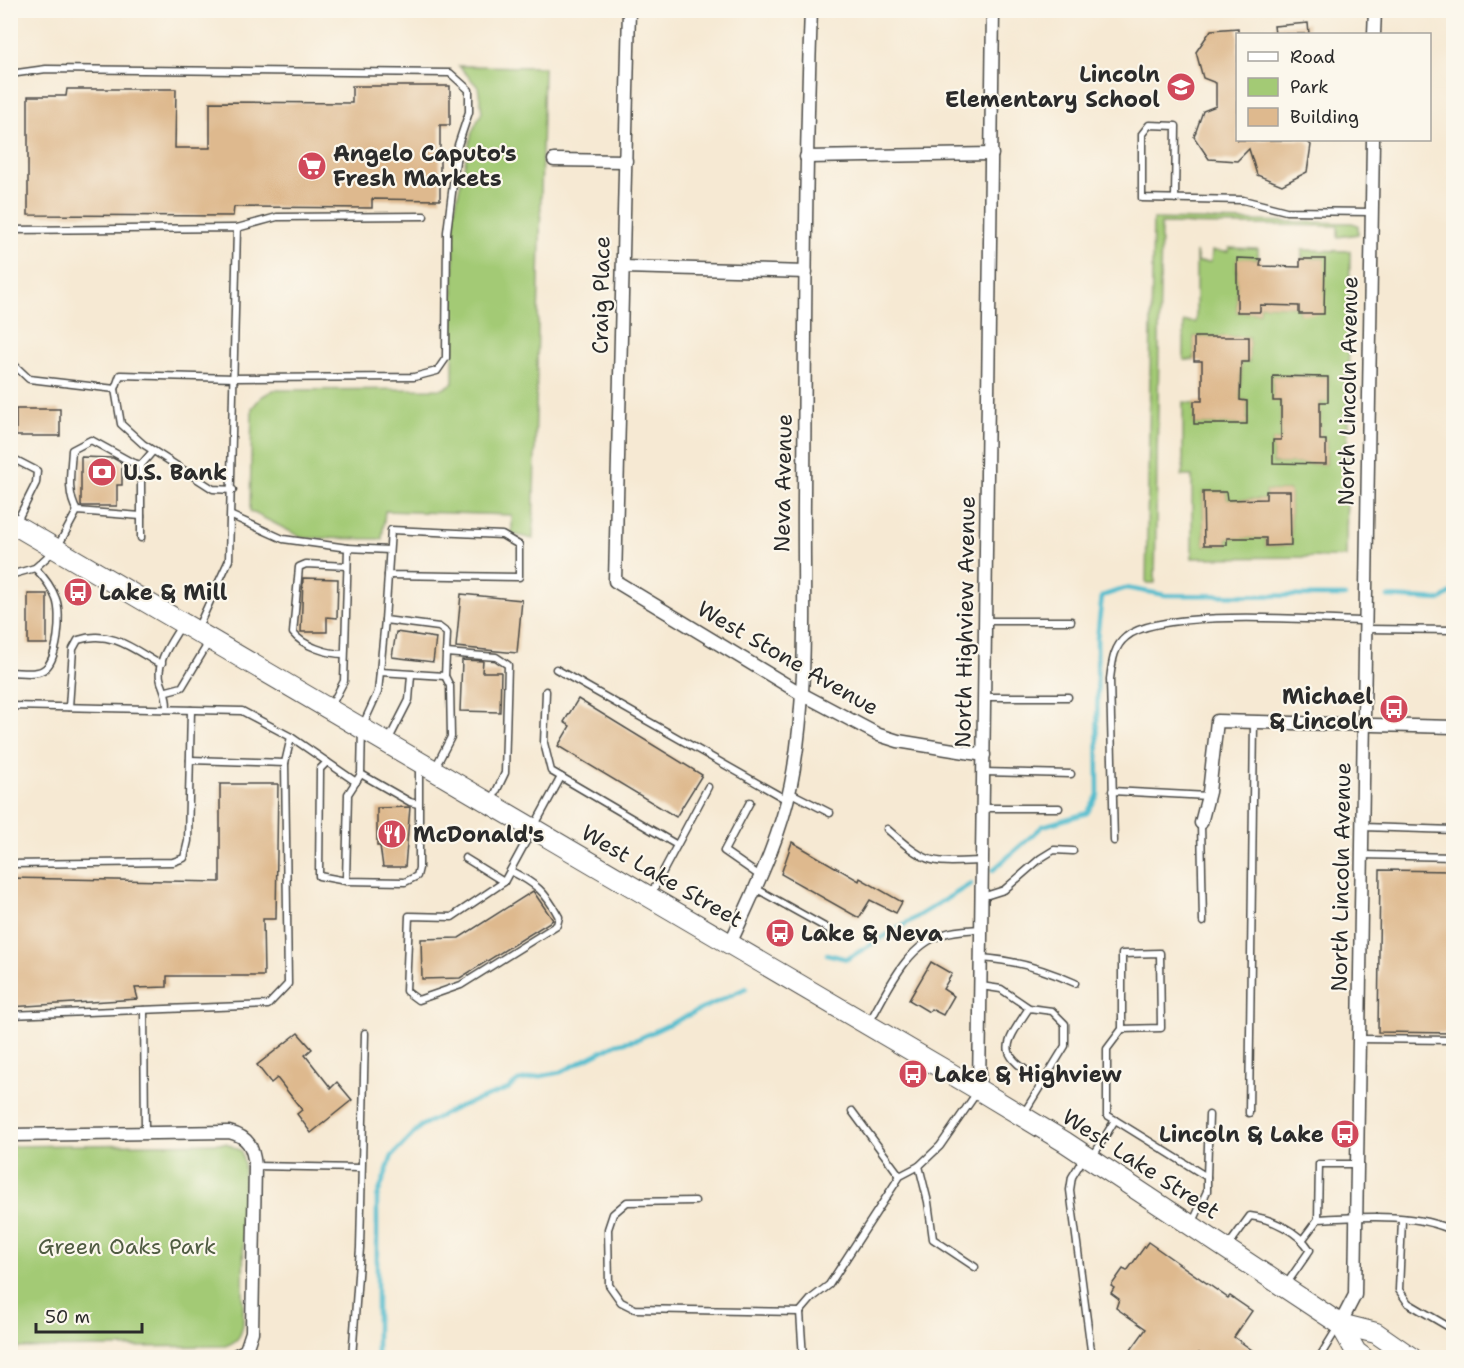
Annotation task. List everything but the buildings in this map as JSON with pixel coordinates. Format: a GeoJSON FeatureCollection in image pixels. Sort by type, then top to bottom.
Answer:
{"type":"FeatureCollection","features":[{"type":"Feature","properties":{"kind":"main road","name":"West Lake Street"},"geometry":{"type":"LineString","coordinates":[[13,523],[979,1090],[1088,1158],[1340,1324],[1376,1333],[1412,1358]]}},
{"type":"Feature","properties":{"kind":"main road","name":"West Lake Street"},"geometry":{"type":"LineString","coordinates":[[1340,1324],[1356,1352],[1364,1358]]}},
{"type":"Feature","properties":{"kind":"street","name":"Craig Place"},"geometry":{"type":"LineString","coordinates":[[615,581],[629,10]]}},
{"type":"Feature","properties":{"kind":"street","name":"Neva Avenue"},"geometry":{"type":"LineString","coordinates":[[730,944],[760,876],[788,796],[797,734],[800,693],[806,157],[811,10]]}},
{"type":"Feature","properties":{"kind":"street","name":"North Highview Avenue"},"geometry":{"type":"LineString","coordinates":[[979,1090],[993,10]]}},
{"type":"Feature","properties":{"kind":"street"},"geometry":{"type":"LineString","coordinates":[[1374,33],[1375,10]]}},
{"type":"Feature","properties":{"kind":"street","name":"North Lincoln Avenue"},"geometry":{"type":"LineString","coordinates":[[1340,1324],[1355,1294],[1373,141]]}},
{"type":"Feature","properties":{"kind":"street"},"geometry":{"type":"LineString","coordinates":[[806,157],[992,154]]}},
{"type":"Feature","properties":{"kind":"street"},"geometry":{"type":"LineString","coordinates":[[554,160],[626,161]]}},
{"type":"Feature","properties":{"kind":"street"},"geometry":{"type":"LineString","coordinates":[[623,267],[806,272]]}},
{"type":"Feature","properties":{"kind":"street","name":"West Stone Avenue"},"geometry":{"type":"LineString","coordinates":[[615,581],[800,693],[879,735],[898,741],[984,755]]}},
{"type":"Feature","properties":{"kind":"street"},"geometry":{"type":"LineString","coordinates":[[1201,823],[1208,796],[1217,721],[1454,727]]}},
{"type":"Feature","properties":{"kind":"street"},"geometry":{"type":"LineString","coordinates":[[10,1136],[229,1132],[242,1135],[249,1142],[255,1166],[252,1332],[246,1350],[231,1358]]}},
{"type":"Feature","properties":{"kind":"lane"},"geometry":{"type":"LineString","coordinates":[[10,74],[46,69],[450,73],[469,90],[469,112],[458,145],[447,232],[446,358],[437,371],[414,377],[235,378],[120,375],[115,389],[121,424],[153,451],[213,489],[233,490]]}},
{"type":"Feature","properties":{"kind":"lane"},"geometry":{"type":"LineString","coordinates":[[1175,199],[1176,126],[1149,125],[1142,134],[1142,198],[1175,199],[1243,200],[1286,211],[1372,212]]}},
{"type":"Feature","properties":{"kind":"lane"},"geometry":{"type":"LineString","coordinates":[[10,230],[237,228],[277,217],[423,216]]}},
{"type":"Feature","properties":{"kind":"lane"},"geometry":{"type":"LineString","coordinates":[[167,692],[182,687],[197,630],[229,560],[233,490],[237,228]]}},
{"type":"Feature","properties":{"kind":"lane"},"geometry":{"type":"LineString","coordinates":[[10,361],[29,379],[115,389]]}},
{"type":"Feature","properties":{"kind":"lane"},"geometry":{"type":"LineString","coordinates":[[77,511],[72,502],[70,488],[72,450],[91,440],[141,465]]}},
{"type":"Feature","properties":{"kind":"lane"},"geometry":{"type":"LineString","coordinates":[[141,538],[141,465],[153,451]]}},
{"type":"Feature","properties":{"kind":"lane"},"geometry":{"type":"LineString","coordinates":[[10,457],[37,471],[36,483],[13,523]]}},
{"type":"Feature","properties":{"kind":"lane"},"geometry":{"type":"LineString","coordinates":[[77,511],[141,516]]}},
{"type":"Feature","properties":{"kind":"lane"},"geometry":{"type":"LineString","coordinates":[[10,575],[35,568],[57,548],[77,511]]}},
{"type":"Feature","properties":{"kind":"lane"},"geometry":{"type":"LineString","coordinates":[[232,516],[283,539],[348,548],[389,550]]}},
{"type":"Feature","properties":{"kind":"lane"},"geometry":{"type":"LineString","coordinates":[[346,881],[348,794],[361,774],[362,728],[378,692],[391,530],[502,535],[519,545],[519,577],[388,575]]}},
{"type":"Feature","properties":{"kind":"lane"},"geometry":{"type":"LineString","coordinates":[[330,708],[344,681],[348,548]]}},
{"type":"Feature","properties":{"kind":"lane"},"geometry":{"type":"LineString","coordinates":[[344,654],[333,654],[298,639],[293,633],[299,567],[316,564],[347,566]]}},
{"type":"Feature","properties":{"kind":"lane"},"geometry":{"type":"LineString","coordinates":[[10,672],[41,672],[52,663],[57,643],[57,602],[44,578],[35,568]]}},
{"type":"Feature","properties":{"kind":"lane"},"geometry":{"type":"LineString","coordinates":[[1114,841],[1110,679],[1114,654],[1124,638],[1143,627],[1185,619],[1454,630]]}},
{"type":"Feature","properties":{"kind":"lane"},"geometry":{"type":"LineString","coordinates":[[327,762],[320,769],[319,876],[346,881],[405,882],[417,876],[419,868],[418,804],[427,765],[452,737],[450,686],[445,675],[447,633],[439,627],[385,620]]}},
{"type":"Feature","properties":{"kind":"lane"},"geometry":{"type":"LineString","coordinates":[[986,621],[1071,621]]}},
{"type":"Feature","properties":{"kind":"lane"},"geometry":{"type":"LineString","coordinates":[[167,710],[167,692],[160,680],[162,663],[197,630]]}},
{"type":"Feature","properties":{"kind":"lane"},"geometry":{"type":"LineString","coordinates":[[69,707],[73,649],[78,640],[92,635],[118,640],[162,663]]}},
{"type":"Feature","properties":{"kind":"lane"},"geometry":{"type":"LineString","coordinates":[[446,653],[496,657],[508,665],[505,773],[490,803]]}},
{"type":"Feature","properties":{"kind":"lane"},"geometry":{"type":"LineString","coordinates":[[556,669],[788,796],[830,813]]}},
{"type":"Feature","properties":{"kind":"lane"},"geometry":{"type":"LineString","coordinates":[[380,672],[445,675]]}},
{"type":"Feature","properties":{"kind":"lane"},"geometry":{"type":"LineString","coordinates":[[387,742],[409,700],[411,675]]}},
{"type":"Feature","properties":{"kind":"lane"},"geometry":{"type":"LineString","coordinates":[[546,691],[544,743],[551,771],[677,845]]}},
{"type":"Feature","properties":{"kind":"lane"},"geometry":{"type":"LineString","coordinates":[[985,696],[1068,697]]}},
{"type":"Feature","properties":{"kind":"lane"},"geometry":{"type":"LineString","coordinates":[[10,706],[242,711],[291,737],[356,782]]}},
{"type":"Feature","properties":{"kind":"lane"},"geometry":{"type":"LineString","coordinates":[[10,864],[173,862],[183,858],[188,841],[191,710]]}},
{"type":"Feature","properties":{"kind":"lane"},"geometry":{"type":"LineString","coordinates":[[1249,1113],[1254,722]]}},
{"type":"Feature","properties":{"kind":"lane"},"geometry":{"type":"LineString","coordinates":[[10,1015],[268,1005],[288,984],[285,763],[291,737]]}},
{"type":"Feature","properties":{"kind":"lane"},"geometry":{"type":"LineString","coordinates":[[190,760],[285,763]]}},
{"type":"Feature","properties":{"kind":"lane"},"geometry":{"type":"LineString","coordinates":[[983,772],[1071,774]]}},
{"type":"Feature","properties":{"kind":"lane"},"geometry":{"type":"LineString","coordinates":[[361,774],[410,802],[418,804]]}},
{"type":"Feature","properties":{"kind":"lane"},"geometry":{"type":"LineString","coordinates":[[511,871],[534,883],[547,895],[559,917],[557,925],[461,985],[418,1000],[406,991],[409,916],[452,917],[504,882],[561,777]]}},
{"type":"Feature","properties":{"kind":"lane"},"geometry":{"type":"LineString","coordinates":[[650,897],[708,788]]}},
{"type":"Feature","properties":{"kind":"lane"},"geometry":{"type":"LineString","coordinates":[[1112,791],[1208,796]]}},
{"type":"Feature","properties":{"kind":"lane"},"geometry":{"type":"LineString","coordinates":[[750,802],[724,851],[760,876]]}},
{"type":"Feature","properties":{"kind":"lane"},"geometry":{"type":"LineString","coordinates":[[983,808],[1059,808]]}},
{"type":"Feature","properties":{"kind":"lane"},"geometry":{"type":"LineString","coordinates":[[1201,823],[1203,922]]}},
{"type":"Feature","properties":{"kind":"lane"},"geometry":{"type":"LineString","coordinates":[[1363,828],[1454,830]]}},
{"type":"Feature","properties":{"kind":"lane"},"geometry":{"type":"LineString","coordinates":[[887,829],[926,860],[937,863],[982,861]]}},
{"type":"Feature","properties":{"kind":"lane"},"geometry":{"type":"LineString","coordinates":[[982,897],[1004,891],[1041,858],[1054,850],[1073,850]]}},
{"type":"Feature","properties":{"kind":"lane"},"geometry":{"type":"LineString","coordinates":[[1363,855],[1454,857]]}},
{"type":"Feature","properties":{"kind":"lane"},"geometry":{"type":"LineString","coordinates":[[465,858],[504,882]]}},
{"type":"Feature","properties":{"kind":"lane"},"geometry":{"type":"LineString","coordinates":[[755,888],[832,931]]}},
{"type":"Feature","properties":{"kind":"lane"},"geometry":{"type":"LineString","coordinates":[[868,1024],[896,975],[916,949],[943,934],[981,929]]}},
{"type":"Feature","properties":{"kind":"lane"},"geometry":{"type":"LineString","coordinates":[[1122,1029],[1161,1028],[1160,954],[1122,954],[1122,1029],[1107,1049],[1107,1115],[1207,1177]]}},
{"type":"Feature","properties":{"kind":"lane"},"geometry":{"type":"LineString","coordinates":[[981,958],[1035,967],[1075,983]]}},
{"type":"Feature","properties":{"kind":"lane"},"geometry":{"type":"LineString","coordinates":[[981,986],[1001,990],[1029,1008],[1052,1011],[1061,1017],[1067,1030],[1065,1046],[1022,1116]]}},
{"type":"Feature","properties":{"kind":"lane"},"geometry":{"type":"LineString","coordinates":[[1029,1008],[1007,1047],[1012,1061],[1043,1082]]}},
{"type":"Feature","properties":{"kind":"lane"},"geometry":{"type":"LineString","coordinates":[[144,1010],[145,1133]]}},
{"type":"Feature","properties":{"kind":"lane"},"geometry":{"type":"LineString","coordinates":[[352,1358],[358,1281],[365,1033]]}},
{"type":"Feature","properties":{"kind":"lane"},"geometry":{"type":"LineString","coordinates":[[1359,1039],[1454,1040]]}},
{"type":"Feature","properties":{"kind":"lane"},"geometry":{"type":"LineString","coordinates":[[803,1358],[800,1312],[812,1298],[829,1285],[900,1176],[919,1166],[940,1146],[979,1090]]}},
{"type":"Feature","properties":{"kind":"lane"},"geometry":{"type":"LineString","coordinates":[[852,1111],[900,1176]]}},
{"type":"Feature","properties":{"kind":"lane"},"geometry":{"type":"LineString","coordinates":[[1192,1226],[1207,1191],[1209,1115]]}},
{"type":"Feature","properties":{"kind":"lane"},"geometry":{"type":"LineString","coordinates":[[1092,1358],[1070,1190],[1072,1177],[1115,1120]]}},
{"type":"Feature","properties":{"kind":"lane"},"geometry":{"type":"LineString","coordinates":[[1303,1239],[1318,1219],[1319,1164],[1356,1164]]}},
{"type":"Feature","properties":{"kind":"lane"},"geometry":{"type":"LineString","coordinates":[[255,1166],[360,1168]]}},
{"type":"Feature","properties":{"kind":"lane"},"geometry":{"type":"LineString","coordinates":[[919,1166],[928,1202],[933,1239],[975,1267]]}},
{"type":"Feature","properties":{"kind":"lane"},"geometry":{"type":"LineString","coordinates":[[696,1201],[627,1202],[613,1214],[608,1229],[609,1285],[621,1302],[635,1309],[800,1312]]}},
{"type":"Feature","properties":{"kind":"lane"},"geometry":{"type":"LineString","coordinates":[[1226,1249],[1250,1216],[1266,1218],[1303,1239],[1310,1250],[1284,1287]]}},
{"type":"Feature","properties":{"kind":"lane"},"geometry":{"type":"LineString","coordinates":[[1318,1219],[1355,1217],[1402,1220],[1438,1224],[1454,1231]]}},
{"type":"Feature","properties":{"kind":"lane"},"geometry":{"type":"LineString","coordinates":[[1402,1220],[1399,1290],[1408,1303],[1454,1330]]}},
{"type":"Feature","properties":{"kind":"lane"},"geometry":{"type":"LineString","coordinates":[[1319,1358],[1340,1324]]}},
{"type":"Feature","properties":{"kind":"green space"},"geometry":{"type":"Polygon","coordinates":[[[459,66],[544,67],[533,539],[512,534],[512,515],[385,511],[382,539],[303,538],[250,511],[252,408],[261,397],[273,390],[443,389],[453,383],[454,212],[472,132],[482,112],[478,87],[459,66]]]}},
{"type":"Feature","properties":{"kind":"green space"},"geometry":{"type":"Polygon","coordinates":[[[1153,219],[1352,223],[1358,225],[1358,234],[1338,237],[1338,226],[1161,224],[1155,583],[1146,583],[1153,219]]]}},
{"type":"Feature","properties":{"kind":"green space"},"geometry":{"type":"Polygon","coordinates":[[[1229,248],[1258,249],[1258,259],[1237,259],[1237,312],[1260,312],[1260,305],[1299,306],[1299,314],[1324,259],[1302,259],[1302,250],[1350,251],[1346,557],[1192,558],[1192,476],[1181,476],[1183,469],[1183,402],[1194,403],[1194,424],[1247,424],[1247,401],[1240,400],[1241,362],[1249,362],[1249,337],[1194,337],[1194,360],[1184,360],[1184,322],[1196,322],[1196,252],[1198,262],[1211,262],[1212,251],[1228,252],[1229,248]],[[1273,376],[1273,400],[1281,401],[1281,440],[1273,440],[1273,463],[1326,464],[1326,440],[1320,440],[1320,402],[1328,401],[1328,377],[1273,376]],[[1266,491],[1266,499],[1227,500],[1226,492],[1203,492],[1204,545],[1227,545],[1227,538],[1266,538],[1266,546],[1291,545],[1290,491],[1266,491]]]}},
{"type":"Feature","properties":{"kind":"green space","name":"Green Oaks Park"},"geometry":{"type":"Polygon","coordinates":[[[226,1143],[241,1151],[244,1164],[243,1324],[240,1336],[233,1343],[225,1346],[11,1348],[11,1146],[226,1143]]]}},
{"type":"Feature","properties":{"kind":"waterway"},"geometry":{"type":"LineString","coordinates":[[993,870],[1043,826],[1087,813],[1098,795],[1097,638],[1102,596],[1126,588],[1165,595],[1345,596]]}},
{"type":"Feature","properties":{"kind":"waterway"},"geometry":{"type":"LineString","coordinates":[[1388,597],[1441,600],[1454,591]]}},
{"type":"Feature","properties":{"kind":"waterway"},"geometry":{"type":"LineString","coordinates":[[827,954],[847,959],[971,884]]}},
{"type":"Feature","properties":{"kind":"waterway"},"geometry":{"type":"LineString","coordinates":[[377,1358],[377,1197],[392,1156],[421,1126],[458,1107],[508,1089],[518,1081],[561,1072],[616,1044],[638,1039],[746,988]]}},
{"type":"Feature","properties":{"kind":"place","name":"Lincoln Elementary School"},"geometry":{"type":"Point","coordinates":[1181,87]}},
{"type":"Feature","properties":{"kind":"place","name":"Angelo Caputo's Fresh Markets"},"geometry":{"type":"Point","coordinates":[312,166]}},
{"type":"Feature","properties":{"kind":"place","name":"U.S. Bank"},"geometry":{"type":"Point","coordinates":[102,472]}},
{"type":"Feature","properties":{"kind":"place","name":"Lake & Mill"},"geometry":{"type":"Point","coordinates":[78,592]}},
{"type":"Feature","properties":{"kind":"place","name":"Michael & Lincoln"},"geometry":{"type":"Point","coordinates":[1394,709]}},
{"type":"Feature","properties":{"kind":"place","name":"McDonald's"},"geometry":{"type":"Point","coordinates":[392,834]}},
{"type":"Feature","properties":{"kind":"place","name":"Lake & Neva"},"geometry":{"type":"Point","coordinates":[780,933]}},
{"type":"Feature","properties":{"kind":"place","name":"Lake & Highview"},"geometry":{"type":"Point","coordinates":[913,1074]}},
{"type":"Feature","properties":{"kind":"place","name":"Lincoln & Lake"},"geometry":{"type":"Point","coordinates":[1345,1134]}}]}
